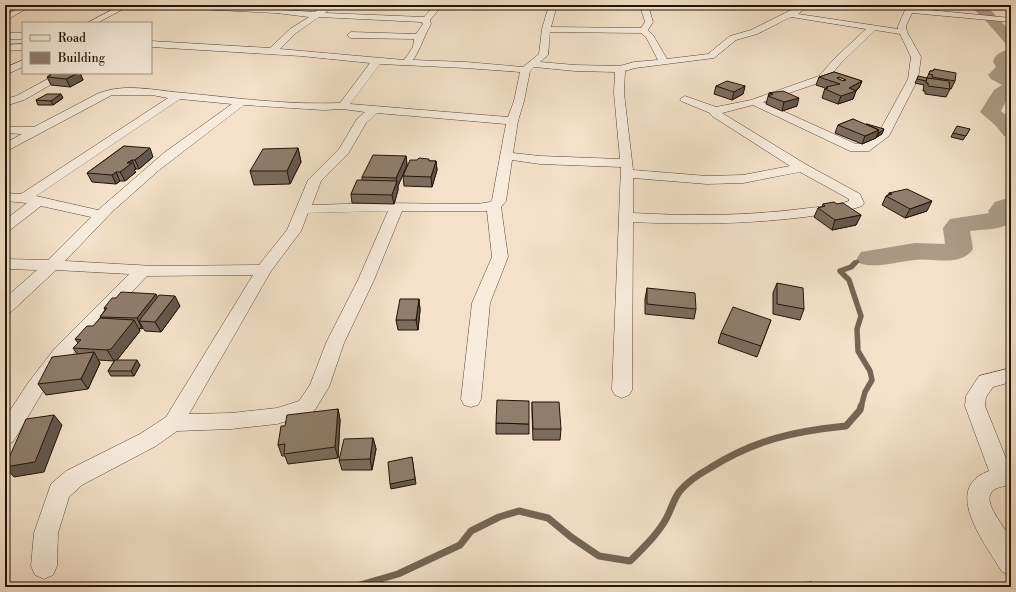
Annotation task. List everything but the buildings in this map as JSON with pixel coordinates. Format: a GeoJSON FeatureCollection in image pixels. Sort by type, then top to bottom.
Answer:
{"type":"FeatureCollection","features":[{"type":"Feature","properties":{"kind":"street"},"geometry":{"type":"LineString","coordinates":[[5,19],[29,5]]}},
{"type":"Feature","properties":{"kind":"street"},"geometry":{"type":"LineString","coordinates":[[93,22],[127,5]]}},
{"type":"Feature","properties":{"kind":"street"},"geometry":{"type":"LineString","coordinates":[[157,5],[276,11],[317,16],[426,20]]}},
{"type":"Feature","properties":{"kind":"street"},"geometry":{"type":"LineString","coordinates":[[276,11],[286,5]]}},
{"type":"Feature","properties":{"kind":"street"},"geometry":{"type":"LineString","coordinates":[[274,51],[292,31],[317,16],[330,5]]}},
{"type":"Feature","properties":{"kind":"street"},"geometry":{"type":"LineString","coordinates":[[407,63],[417,48],[419,37],[427,24],[426,20],[439,5]]}},
{"type":"Feature","properties":{"kind":"street"},"geometry":{"type":"LineString","coordinates":[[303,209],[397,207],[477,208],[494,206],[500,201],[512,121],[528,67],[542,56],[546,29],[554,5]]}},
{"type":"Feature","properties":{"kind":"street"},"geometry":{"type":"LineString","coordinates":[[643,32],[649,22],[644,5]]}},
{"type":"Feature","properties":{"kind":"street"},"geometry":{"type":"LineString","coordinates":[[152,44],[301,52],[407,63],[620,69],[711,56],[733,38],[754,32],[790,15],[806,5]]}},
{"type":"Feature","properties":{"kind":"street"},"geometry":{"type":"LineString","coordinates":[[754,102],[854,148],[865,148],[883,136],[913,79],[916,57],[903,32],[902,23],[906,8],[1011,20]]}},
{"type":"Feature","properties":{"kind":"street"},"geometry":{"type":"LineString","coordinates":[[790,15],[903,32]]}},
{"type":"Feature","properties":{"kind":"street"},"geometry":{"type":"LineString","coordinates":[[715,111],[754,102],[823,78],[824,74],[873,27]]}},
{"type":"Feature","properties":{"kind":"street"},"geometry":{"type":"LineString","coordinates":[[546,29],[630,30],[643,32],[648,35],[664,62]]}},
{"type":"Feature","properties":{"kind":"street"},"geometry":{"type":"LineString","coordinates":[[351,35],[419,37]]}},
{"type":"Feature","properties":{"kind":"street"},"geometry":{"type":"LineString","coordinates":[[5,36],[22,36]]}},
{"type":"Feature","properties":{"kind":"street"},"geometry":{"type":"LineString","coordinates":[[5,48],[22,47]]}},
{"type":"Feature","properties":{"kind":"street"},"geometry":{"type":"LineString","coordinates":[[343,106],[377,61]]}},
{"type":"Feature","properties":{"kind":"street"},"geometry":{"type":"LineString","coordinates":[[5,72],[22,64]]}},
{"type":"Feature","properties":{"kind":"street"},"geometry":{"type":"LineString","coordinates":[[620,69],[619,93],[628,169],[622,390]]}},
{"type":"Feature","properties":{"kind":"street"},"geometry":{"type":"LineString","coordinates":[[5,103],[20,98],[64,74]]}},
{"type":"Feature","properties":{"kind":"street"},"geometry":{"type":"LineString","coordinates":[[5,148],[110,92],[152,92],[178,96],[323,106],[343,106],[374,110],[512,121]]}},
{"type":"Feature","properties":{"kind":"street"},"geometry":{"type":"LineString","coordinates":[[5,227],[30,200],[178,96]]}},
{"type":"Feature","properties":{"kind":"street"},"geometry":{"type":"LineString","coordinates":[[627,217],[704,220],[779,216],[828,209],[857,202],[855,197],[802,168],[716,114],[715,111],[684,98]]}},
{"type":"Feature","properties":{"kind":"street"},"geometry":{"type":"LineString","coordinates":[[5,308],[52,265],[101,215],[169,155],[224,116],[242,101]]}},
{"type":"Feature","properties":{"kind":"street"},"geometry":{"type":"LineString","coordinates":[[44,566],[46,533],[59,491],[74,478],[148,440],[173,423],[264,270],[294,231],[315,180],[344,151],[361,121],[374,110]]}},
{"type":"Feature","properties":{"kind":"street"},"geometry":{"type":"LineString","coordinates":[[5,130],[35,131]]}},
{"type":"Feature","properties":{"kind":"street"},"geometry":{"type":"LineString","coordinates":[[507,156],[628,169],[706,180],[743,179],[802,168]]}},
{"type":"Feature","properties":{"kind":"street"},"geometry":{"type":"LineString","coordinates":[[5,198],[30,200],[101,215]]}},
{"type":"Feature","properties":{"kind":"street"},"geometry":{"type":"LineString","coordinates":[[471,400],[481,303],[500,257],[494,206]]}},
{"type":"Feature","properties":{"kind":"street"},"geometry":{"type":"LineString","coordinates":[[173,423],[231,421],[277,416],[306,407],[319,387],[335,343],[366,280],[397,207]]}},
{"type":"Feature","properties":{"kind":"street"},"geometry":{"type":"LineString","coordinates":[[5,264],[143,270],[264,270]]}},
{"type":"Feature","properties":{"kind":"street"},"geometry":{"type":"LineString","coordinates":[[5,436],[35,388],[62,353],[143,270]]}},
{"type":"Feature","properties":{"kind":"street"},"geometry":{"type":"LineString","coordinates":[[1011,374],[986,381],[976,396],[976,406],[1002,477],[987,482],[980,490],[978,501],[981,513],[1011,563]]}},
{"type":"Feature","properties":{"kind":"waterway"},"geometry":{"type":"LineString","coordinates":[[976,5],[986,12],[1011,41]]}},
{"type":"Feature","properties":{"kind":"waterway"},"geometry":{"type":"LineString","coordinates":[[1011,54],[1002,58],[1001,62],[1005,68],[997,75],[1011,83]]}},
{"type":"Feature","properties":{"kind":"waterway"},"geometry":{"type":"LineString","coordinates":[[1011,86],[1008,91],[1001,94],[990,112],[1002,121],[1011,132]]}},
{"type":"Feature","properties":{"kind":"waterway"},"geometry":{"type":"LineString","coordinates":[[871,258],[893,256],[915,251],[950,252],[959,249],[956,228],[959,224],[998,220],[1003,215],[1001,211],[1004,207],[1011,204]]}},
{"type":"Feature","properties":{"kind":"waterway"},"geometry":{"type":"LineString","coordinates":[[854,264],[858,261],[871,258]]}},
{"type":"Feature","properties":{"kind":"waterway"},"geometry":{"type":"LineString","coordinates":[[854,264],[851,267],[840,271],[849,280],[861,316],[857,329],[858,351],[870,371],[872,380],[865,392],[861,407]]}},
{"type":"Feature","properties":{"kind":"waterway"},"geometry":{"type":"LineString","coordinates":[[353,587],[398,574],[460,545],[471,531],[499,517],[519,511],[548,518],[571,537],[599,556],[630,561],[650,541],[662,525],[668,516],[679,492],[697,476],[726,458],[775,438],[809,431],[846,426],[860,410],[861,406]]}}]}
